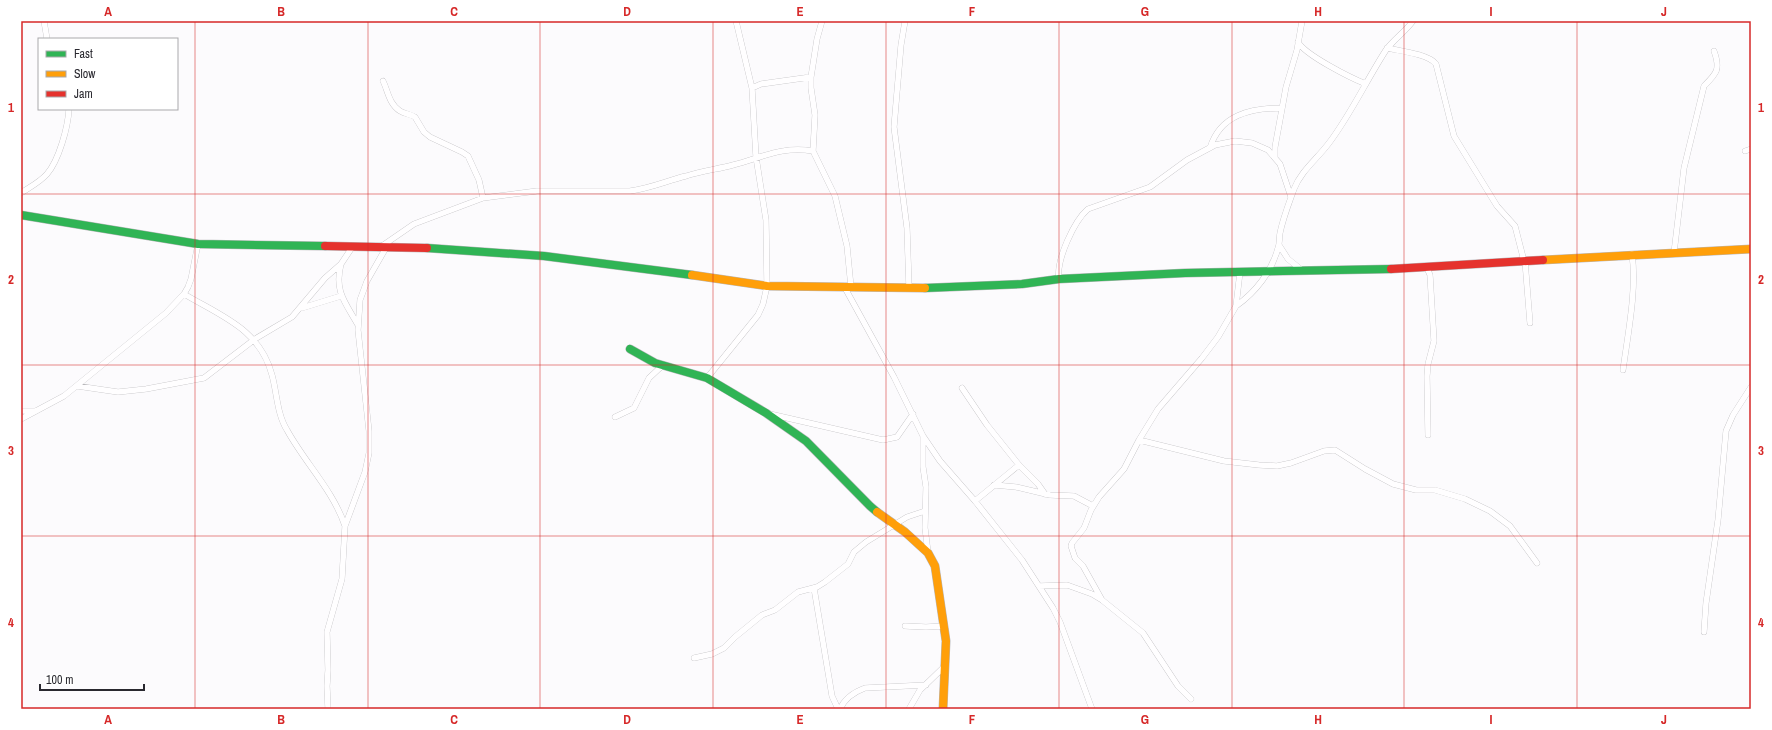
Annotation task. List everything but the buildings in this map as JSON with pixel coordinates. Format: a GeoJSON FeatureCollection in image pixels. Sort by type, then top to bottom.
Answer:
{"type":"FeatureCollection","features":[{"type":"Feature","properties":{"kind":"street"},"geometry":{"type":"LineString","coordinates":[[44,21],[47,38]]}},
{"type":"Feature","properties":{"kind":"street"},"geometry":{"type":"LineString","coordinates":[[707,378],[758,315],[763,304],[767,286],[766,220],[756,157],[752,88],[736,21]]}},
{"type":"Feature","properties":{"kind":"street"},"geometry":{"type":"LineString","coordinates":[[822,21],[817,39],[811,78],[815,115],[813,150],[835,196],[846,246],[848,287],[923,436],[940,461],[975,501],[1022,560],[1060,622],[1092,709]]}},
{"type":"Feature","properties":{"kind":"street"},"geometry":{"type":"LineString","coordinates":[[905,21],[901,45],[894,127],[907,228],[909,287]]}},
{"type":"Feature","properties":{"kind":"street"},"geometry":{"type":"LineString","coordinates":[[1275,157],[1286,87],[1302,21]]}},
{"type":"Feature","properties":{"kind":"street"},"geometry":{"type":"LineString","coordinates":[[1102,600],[1083,566],[1075,558],[1072,546],[1074,539],[1084,528],[1094,506],[1104,491],[1124,469],[1139,440],[1169,395],[1207,352],[1236,306],[1253,293],[1269,272],[1279,245],[1280,235],[1295,187],[1306,169],[1328,144],[1388,48],[1413,21]]}},
{"type":"Feature","properties":{"kind":"street"},"geometry":{"type":"LineString","coordinates":[[1298,42],[1306,51],[1329,66],[1366,84]]}},
{"type":"Feature","properties":{"kind":"street"},"geometry":{"type":"LineString","coordinates":[[1388,48],[1423,56],[1436,64],[1454,136],[1497,206],[1515,226],[1525,261],[1530,323]]}},
{"type":"Feature","properties":{"kind":"street"},"geometry":{"type":"LineString","coordinates":[[1674,253],[1684,168],[1704,86],[1714,78],[1716,74],[1717,59],[1714,52]]}},
{"type":"Feature","properties":{"kind":"street"},"geometry":{"type":"LineString","coordinates":[[752,88],[761,84],[811,78]]}},
{"type":"Feature","properties":{"kind":"street"},"geometry":{"type":"LineString","coordinates":[[383,81],[392,103],[396,108],[415,117],[424,132],[430,137],[468,156],[478,180],[483,198]]}},
{"type":"Feature","properties":{"kind":"street"},"geometry":{"type":"LineString","coordinates":[[1210,148],[1213,139],[1232,118],[1253,110],[1282,108]]}},
{"type":"Feature","properties":{"kind":"street"},"geometry":{"type":"LineString","coordinates":[[21,192],[48,173],[63,141],[68,123],[69,110]]}},
{"type":"Feature","properties":{"kind":"street"},"geometry":{"type":"LineString","coordinates":[[1059,279],[1058,272],[1068,240],[1082,215],[1088,209],[1150,187],[1179,164],[1210,148],[1228,142],[1243,142],[1263,147],[1275,157],[1283,171],[1291,197]]}},
{"type":"Feature","properties":{"kind":"street"},"geometry":{"type":"LineString","coordinates":[[328,709],[326,638],[342,579],[345,526],[365,472],[369,453],[369,431],[358,325],[360,300],[367,280],[384,246],[414,224],[483,198],[537,191],[630,192],[659,186],[685,176],[787,149],[813,150]]}},
{"type":"Feature","properties":{"kind":"street"},"geometry":{"type":"LineString","coordinates":[[21,215],[198,244],[384,246],[544,256],[767,286],[941,288],[1022,284],[1059,279],[1240,272],[1305,273],[1427,268],[1632,254],[1751,249]]}},
{"type":"Feature","properties":{"kind":"street"},"geometry":{"type":"LineString","coordinates":[[21,419],[64,396],[155,323],[184,294],[191,279],[198,244]]}},
{"type":"Feature","properties":{"kind":"street"},"geometry":{"type":"LineString","coordinates":[[1279,245],[1288,259],[1305,273]]}},
{"type":"Feature","properties":{"kind":"street"},"geometry":{"type":"LineString","coordinates":[[77,386],[118,392],[189,382],[204,378],[255,339],[281,325],[292,317],[325,278],[341,264],[354,246]]}},
{"type":"Feature","properties":{"kind":"street"},"geometry":{"type":"LineString","coordinates":[[1624,370],[1633,292],[1634,265],[1632,254]]}},
{"type":"Feature","properties":{"kind":"street"},"geometry":{"type":"LineString","coordinates":[[341,264],[338,284],[341,296],[358,325]]}},
{"type":"Feature","properties":{"kind":"street"},"geometry":{"type":"LineString","coordinates":[[1427,268],[1430,275],[1434,329],[1433,348],[1428,364],[1427,376],[1428,435]]}},
{"type":"Feature","properties":{"kind":"street"},"geometry":{"type":"LineString","coordinates":[[1236,306],[1240,272]]}},
{"type":"Feature","properties":{"kind":"street"},"geometry":{"type":"LineString","coordinates":[[184,294],[237,325],[255,339],[268,360],[286,429],[336,504],[345,526]]}},
{"type":"Feature","properties":{"kind":"street"},"geometry":{"type":"LineString","coordinates":[[301,308],[341,296]]}},
{"type":"Feature","properties":{"kind":"street"},"geometry":{"type":"LineString","coordinates":[[630,349],[646,359],[707,378],[766,413],[806,441],[870,506],[895,524],[928,553],[935,566],[944,626],[945,666],[943,709]]}},
{"type":"Feature","properties":{"kind":"street"},"geometry":{"type":"LineString","coordinates":[[615,417],[634,408],[650,378],[663,365]]}},
{"type":"Feature","properties":{"kind":"street"},"geometry":{"type":"LineString","coordinates":[[1704,632],[1706,603],[1718,520],[1726,431],[1733,415],[1751,387]]}},
{"type":"Feature","properties":{"kind":"street"},"geometry":{"type":"LineString","coordinates":[[962,388],[987,425],[1019,465],[1038,484],[1045,494]]}},
{"type":"Feature","properties":{"kind":"street"},"geometry":{"type":"LineString","coordinates":[[21,411],[36,411]]}},
{"type":"Feature","properties":{"kind":"street"},"geometry":{"type":"LineString","coordinates":[[766,413],[883,440],[897,437],[913,414]]}},
{"type":"Feature","properties":{"kind":"street"},"geometry":{"type":"LineString","coordinates":[[923,436],[923,467],[926,487],[925,511],[928,553]]}},
{"type":"Feature","properties":{"kind":"street"},"geometry":{"type":"LineString","coordinates":[[1139,440],[1224,461],[1277,466],[1291,463],[1324,451],[1335,450],[1365,469],[1393,484],[1416,490],[1435,490],[1465,499],[1490,511],[1510,526],[1537,563]]}},
{"type":"Feature","properties":{"kind":"street"},"geometry":{"type":"LineString","coordinates":[[975,501],[1019,465]]}},
{"type":"Feature","properties":{"kind":"street"},"geometry":{"type":"LineString","coordinates":[[994,485],[1016,487],[1045,494],[1074,496],[1094,506]]}},
{"type":"Feature","properties":{"kind":"street"},"geometry":{"type":"LineString","coordinates":[[694,658],[712,654],[724,648],[735,637],[762,616],[775,610],[798,592],[814,588],[825,582],[848,564],[858,548],[907,517],[925,511]]}},
{"type":"Feature","properties":{"kind":"street"},"geometry":{"type":"LineString","coordinates":[[1039,586],[1067,585],[1092,594],[1102,600],[1143,633],[1178,686],[1191,699]]}},
{"type":"Feature","properties":{"kind":"street"},"geometry":{"type":"LineString","coordinates":[[814,588],[832,696],[839,709],[856,691],[865,688],[926,685]]}},
{"type":"Feature","properties":{"kind":"street"},"geometry":{"type":"LineString","coordinates":[[905,626],[944,626]]}},
{"type":"Feature","properties":{"kind":"street"},"geometry":{"type":"LineString","coordinates":[[908,709],[920,690],[945,666]]}},
{"type":"Feature","properties":{"kind":"traffic: fast"},"geometry":{"type":"LineString","coordinates":[[21,215],[198,244],[325,246]]}},
{"type":"Feature","properties":{"kind":"traffic: fast"},"geometry":{"type":"LineString","coordinates":[[427,248],[544,256],[692,275]]}},
{"type":"Feature","properties":{"kind":"traffic: fast"},"geometry":{"type":"LineString","coordinates":[[925,288],[1022,284],[1059,279],[1185,273],[1391,269]]}},
{"type":"Feature","properties":{"kind":"traffic: fast"},"geometry":{"type":"LineString","coordinates":[[630,349],[655,363],[707,378],[766,413],[806,441],[877,512]]}},
{"type":"Feature","properties":{"kind":"traffic: slow"},"geometry":{"type":"LineString","coordinates":[[1543,260],[1751,249]]}},
{"type":"Feature","properties":{"kind":"traffic: slow"},"geometry":{"type":"LineString","coordinates":[[692,275],[767,286],[925,288]]}},
{"type":"Feature","properties":{"kind":"traffic: slow"},"geometry":{"type":"LineString","coordinates":[[877,512],[905,532],[928,553],[935,566],[946,641],[943,709]]}},
{"type":"Feature","properties":{"kind":"traffic: jam"},"geometry":{"type":"LineString","coordinates":[[325,246],[427,248]]}},
{"type":"Feature","properties":{"kind":"traffic: jam"},"geometry":{"type":"LineString","coordinates":[[1391,269],[1543,260]]}}]}
